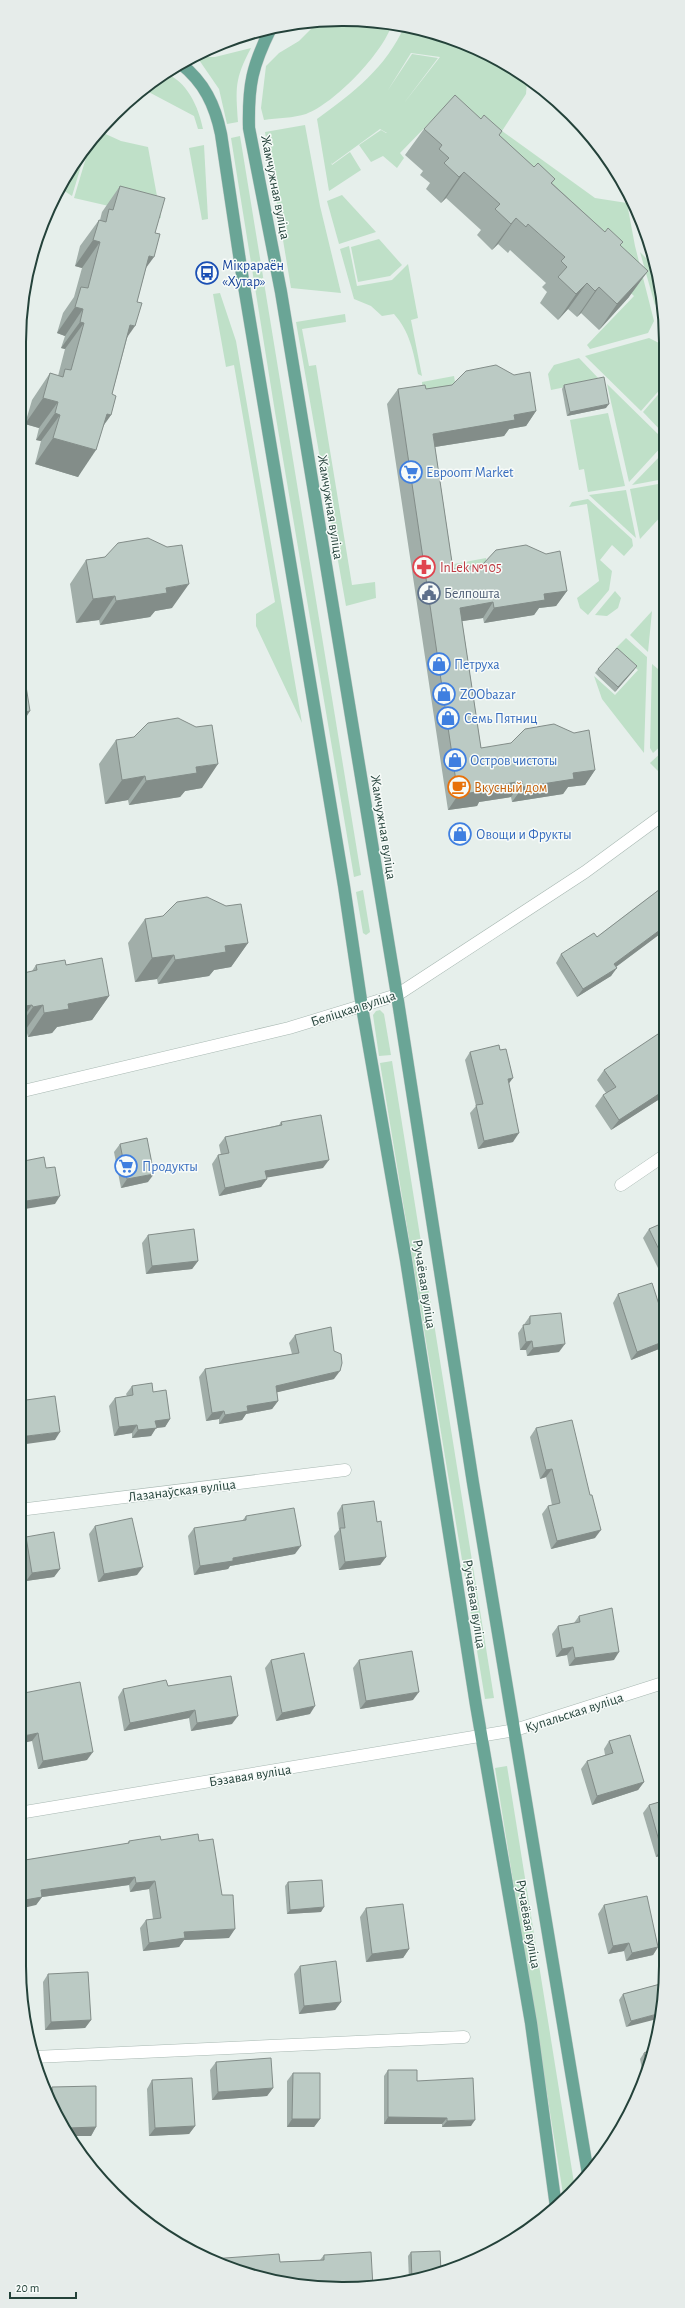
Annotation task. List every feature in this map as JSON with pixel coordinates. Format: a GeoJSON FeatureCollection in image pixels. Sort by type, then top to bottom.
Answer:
{"type":"FeatureCollection","features":[{"type":"Feature","properties":{"kind":"main road","name":"Жамчужная вуліца"},"geometry":{"type":"LineString","coordinates":[[268,35],[251,74],[248,104],[249,128],[281,292],[397,995]]}},
{"type":"Feature","properties":{"kind":"main road"},"geometry":{"type":"LineString","coordinates":[[185,67],[193,73],[209,96],[217,115],[221,134],[241,268],[344,886],[362,1007]]}},
{"type":"Feature","properties":{"kind":"main road","name":"Ручаёвая вуліца"},"geometry":{"type":"LineString","coordinates":[[397,995],[472,1475],[587,2166]]}},
{"type":"Feature","properties":{"kind":"main road","name":"Ручаёвая вуліца"},"geometry":{"type":"LineString","coordinates":[[362,1007],[406,1260],[481,1737],[531,2023],[555,2199]]}},
{"type":"Feature","properties":{"kind":"street","name":"Беліцкая вуліца"},"geometry":{"type":"LineString","coordinates":[[26,1090],[289,1028],[362,1007],[397,995],[585,872],[659,818]]}},
{"type":"Feature","properties":{"kind":"street"},"geometry":{"type":"LineString","coordinates":[[621,1185],[659,1159]]}},
{"type":"Feature","properties":{"kind":"street","name":"Лазанаўская вуліца"},"geometry":{"type":"LineString","coordinates":[[26,1509],[345,1470]]}},
{"type":"Feature","properties":{"kind":"street","name":"Купальская вуліца"},"geometry":{"type":"LineString","coordinates":[[481,1737],[515,1730],[659,1684]]}},
{"type":"Feature","properties":{"kind":"street","name":"Бэзавая вуліца"},"geometry":{"type":"LineString","coordinates":[[26,1812],[481,1737]]}},
{"type":"Feature","properties":{"kind":"street"},"geometry":{"type":"LineString","coordinates":[[40,2057],[464,2038]]}},
{"type":"Feature","properties":{"kind":"green space"},"geometry":{"type":"Polygon","coordinates":[[[342,26],[390,30],[379,49],[356,76],[344,88],[318,108],[306,114],[264,120],[261,108],[266,66],[279,53],[299,41],[312,28],[342,26]]]}},
{"type":"Feature","properties":{"kind":"green space"},"geometry":{"type":"Polygon","coordinates":[[[401,32],[404,32],[464,50],[501,68],[527,85],[526,94],[502,131],[595,198],[626,203],[654,321],[648,333],[590,349],[587,345],[634,296],[438,114],[400,153],[404,158],[397,168],[383,156],[371,162],[359,145],[381,130],[387,133],[380,129],[332,164],[331,162],[332,165],[350,152],[361,170],[329,191],[317,119],[356,89],[379,67],[401,32]],[[411,53],[388,90],[412,54],[438,58],[404,103],[440,57],[411,53]]]}},
{"type":"Feature","properties":{"kind":"green space"},"geometry":{"type":"Polygon","coordinates":[[[251,48],[245,59],[237,84],[238,122],[227,124],[219,89],[200,61],[207,57],[215,57],[251,48]]]}},
{"type":"Feature","properties":{"kind":"green space"},"geometry":{"type":"Polygon","coordinates":[[[172,77],[185,88],[191,96],[203,129],[198,129],[194,116],[149,92],[172,77]]]}},
{"type":"Feature","properties":{"kind":"green space"},"geometry":{"type":"Polygon","coordinates":[[[305,125],[320,206],[341,293],[291,288],[265,132],[305,125]]]}},
{"type":"Feature","properties":{"kind":"green space"},"geometry":{"type":"Polygon","coordinates":[[[105,134],[121,141],[148,147],[161,218],[74,198],[86,157],[105,134]]]}},
{"type":"Feature","properties":{"kind":"green space"},"geometry":{"type":"Polygon","coordinates":[[[240,136],[361,875],[354,877],[275,412],[231,138],[240,136]]]}},
{"type":"Feature","properties":{"kind":"green space"},"geometry":{"type":"Polygon","coordinates":[[[204,145],[208,219],[202,220],[189,148],[204,145]]]}},
{"type":"Feature","properties":{"kind":"green space"},"geometry":{"type":"Polygon","coordinates":[[[82,163],[72,196],[65,191],[82,163]]]}},
{"type":"Feature","properties":{"kind":"green space"},"geometry":{"type":"Polygon","coordinates":[[[342,195],[376,232],[339,244],[327,201],[342,195]]]}},
{"type":"Feature","properties":{"kind":"green space"},"geometry":{"type":"Polygon","coordinates":[[[379,239],[402,265],[390,276],[358,282],[351,247],[379,239]]]}},
{"type":"Feature","properties":{"kind":"green space"},"geometry":{"type":"Polygon","coordinates":[[[349,246],[357,286],[392,280],[408,264],[418,318],[411,320],[422,376],[418,374],[412,350],[404,328],[394,314],[382,316],[371,306],[354,299],[340,249],[349,246]]]}},
{"type":"Feature","properties":{"kind":"green space"},"geometry":{"type":"Polygon","coordinates":[[[640,252],[648,261],[653,281],[656,304],[655,305],[640,252]]]}},
{"type":"Feature","properties":{"kind":"green space"},"geometry":{"type":"Polygon","coordinates":[[[220,293],[236,341],[302,723],[256,626],[256,614],[275,602],[234,365],[226,367],[213,294],[220,293]]]}},
{"type":"Feature","properties":{"kind":"green space"},"geometry":{"type":"Polygon","coordinates":[[[345,314],[346,322],[302,329],[309,366],[316,365],[352,585],[375,582],[376,598],[346,606],[296,322],[345,314]]]}},
{"type":"Feature","properties":{"kind":"green space"},"geometry":{"type":"Polygon","coordinates":[[[649,338],[659,343],[659,391],[641,411],[585,356],[649,338]]]}},
{"type":"Feature","properties":{"kind":"green space"},"geometry":{"type":"Polygon","coordinates":[[[579,358],[600,380],[551,390],[548,374],[554,365],[579,358]]]}},
{"type":"Feature","properties":{"kind":"green space"},"geometry":{"type":"Polygon","coordinates":[[[454,376],[456,388],[423,400],[422,382],[454,376]]]}},
{"type":"Feature","properties":{"kind":"green space"},"geometry":{"type":"Polygon","coordinates":[[[607,384],[659,435],[659,449],[629,482],[607,384]]]}},
{"type":"Feature","properties":{"kind":"green space"},"geometry":{"type":"Polygon","coordinates":[[[659,394],[659,429],[643,412],[659,394]]]}},
{"type":"Feature","properties":{"kind":"green space"},"geometry":{"type":"Polygon","coordinates":[[[608,413],[625,486],[588,492],[584,469],[579,470],[570,420],[608,413]]]}},
{"type":"Feature","properties":{"kind":"green space"},"geometry":{"type":"Polygon","coordinates":[[[659,457],[659,480],[632,485],[659,457]]]}},
{"type":"Feature","properties":{"kind":"green space"},"geometry":{"type":"Polygon","coordinates":[[[659,484],[659,518],[640,539],[630,489],[659,484]]]}},
{"type":"Feature","properties":{"kind":"green space"},"geometry":{"type":"Polygon","coordinates":[[[626,490],[636,538],[589,495],[626,490]]]}},
{"type":"Feature","properties":{"kind":"green space"},"geometry":{"type":"Polygon","coordinates":[[[588,499],[632,539],[633,546],[624,556],[612,545],[600,560],[612,571],[609,590],[588,615],[580,608],[577,598],[599,581],[587,504],[569,507],[572,502],[588,499]]]}},
{"type":"Feature","properties":{"kind":"green space"},"geometry":{"type":"Polygon","coordinates":[[[486,558],[487,567],[454,579],[452,567],[454,564],[486,558]]]}},
{"type":"Feature","properties":{"kind":"green space"},"geometry":{"type":"Polygon","coordinates":[[[615,591],[621,598],[618,608],[607,616],[595,615],[615,591]]]}},
{"type":"Feature","properties":{"kind":"green space"},"geometry":{"type":"Polygon","coordinates":[[[652,611],[648,652],[630,635],[652,611]]]}},
{"type":"Feature","properties":{"kind":"green space"},"geometry":{"type":"Polygon","coordinates":[[[626,638],[647,657],[644,753],[602,699],[594,676],[615,695],[638,670],[615,649],[626,638]]]}},
{"type":"Feature","properties":{"kind":"green space"},"geometry":{"type":"Polygon","coordinates":[[[652,664],[659,670],[659,748],[653,753],[650,748],[652,664]]]}},
{"type":"Feature","properties":{"kind":"green space"},"geometry":{"type":"Polygon","coordinates":[[[659,755],[659,772],[650,763],[659,755]]]}},
{"type":"Feature","properties":{"kind":"green space"},"geometry":{"type":"Polygon","coordinates":[[[363,890],[370,932],[366,935],[363,933],[356,892],[363,890]]]}},
{"type":"Feature","properties":{"kind":"green space"},"geometry":{"type":"Polygon","coordinates":[[[380,1010],[384,1014],[391,1055],[379,1056],[373,1015],[376,1011],[380,1010]]]}},
{"type":"Feature","properties":{"kind":"green space"},"geometry":{"type":"Polygon","coordinates":[[[392,1061],[494,1698],[485,1699],[380,1063],[392,1061]]]}},
{"type":"Feature","properties":{"kind":"green space"},"geometry":{"type":"Polygon","coordinates":[[[507,1766],[574,2181],[563,2192],[495,1768],[507,1766]]]}},
{"type":"Feature","properties":{"kind":"building"},"geometry":{"type":"Polygon","coordinates":[[[455,95],[481,119],[484,115],[502,131],[499,135],[534,167],[538,163],[555,179],[551,183],[605,232],[608,228],[623,242],[620,245],[648,271],[617,304],[599,287],[595,291],[587,283],[576,294],[558,277],[567,267],[561,261],[565,257],[528,224],[526,227],[516,218],[511,224],[495,209],[500,204],[464,172],[459,177],[444,163],[449,158],[439,149],[442,145],[424,129],[455,95]]]}},
{"type":"Feature","properties":{"kind":"building"},"geometry":{"type":"Polygon","coordinates":[[[120,186],[165,198],[155,233],[160,234],[154,257],[149,256],[137,302],[142,303],[135,326],[130,325],[112,394],[116,396],[111,415],[107,414],[96,450],[53,438],[60,415],[55,413],[58,402],[43,398],[50,373],[63,377],[65,369],[71,370],[84,323],[80,322],[83,309],[75,307],[81,287],[88,288],[100,242],[93,240],[99,220],[106,222],[109,209],[113,210],[120,186]]]}},
{"type":"Feature","properties":{"kind":"building"},"geometry":{"type":"Polygon","coordinates":[[[496,365],[514,375],[530,372],[536,411],[514,415],[515,420],[433,434],[453,569],[483,564],[496,550],[526,545],[546,554],[560,551],[567,591],[544,594],[545,600],[494,608],[493,602],[460,608],[481,748],[511,743],[525,729],[554,724],[574,733],[589,730],[595,770],[573,773],[574,779],[523,787],[522,781],[487,787],[487,790],[458,795],[398,389],[425,385],[426,389],[452,385],[466,371],[496,365]]]}},
{"type":"Feature","properties":{"kind":"building"},"geometry":{"type":"Polygon","coordinates":[[[604,377],[609,404],[570,412],[564,385],[604,377]]]}},
{"type":"Feature","properties":{"kind":"building"},"geometry":{"type":"Polygon","coordinates":[[[148,538],[167,547],[182,545],[189,584],[166,588],[167,593],[116,601],[115,596],[93,599],[86,560],[105,557],[118,543],[148,538]]]}},
{"type":"Feature","properties":{"kind":"building"},"geometry":{"type":"Polygon","coordinates":[[[617,648],[637,666],[618,687],[598,669],[617,648]]]}},
{"type":"Feature","properties":{"kind":"building"},"geometry":{"type":"Polygon","coordinates":[[[26,686],[30,711],[26,712],[26,686]]]}},
{"type":"Feature","properties":{"kind":"building"},"geometry":{"type":"Polygon","coordinates":[[[178,718],[196,727],[212,725],[218,764],[196,767],[197,773],[146,781],[145,776],[122,780],[116,740],[134,737],[148,723],[178,718]]]}},
{"type":"Feature","properties":{"kind":"building"},"geometry":{"type":"Polygon","coordinates":[[[659,890],[659,931],[614,964],[617,968],[583,989],[561,954],[594,933],[597,937],[659,890]]]}},
{"type":"Feature","properties":{"kind":"building"},"geometry":{"type":"Polygon","coordinates":[[[207,897],[226,906],[241,904],[248,943],[225,946],[226,952],[175,960],[174,955],[152,958],[145,919],[163,916],[177,902],[207,897]]]}},
{"type":"Feature","properties":{"kind":"building"},"geometry":{"type":"Polygon","coordinates":[[[102,958],[109,996],[68,1004],[69,1009],[44,1013],[43,1005],[33,1007],[32,1005],[26,1006],[26,972],[37,970],[36,965],[65,960],[66,965],[102,958]]]}},
{"type":"Feature","properties":{"kind":"building"},"geometry":{"type":"Polygon","coordinates":[[[658,1034],[659,1094],[619,1120],[603,1095],[616,1087],[604,1070],[658,1034]]]}},
{"type":"Feature","properties":{"kind":"building"},"geometry":{"type":"Polygon","coordinates":[[[499,1045],[500,1050],[506,1049],[513,1078],[508,1079],[519,1133],[484,1141],[476,1105],[483,1104],[470,1052],[499,1045]]]}},
{"type":"Feature","properties":{"kind":"building"},"geometry":{"type":"Polygon","coordinates":[[[321,1115],[329,1160],[265,1171],[267,1179],[225,1188],[218,1155],[229,1153],[225,1137],[282,1125],[281,1122],[321,1115]]]}},
{"type":"Feature","properties":{"kind":"building"},"geometry":{"type":"Polygon","coordinates":[[[147,1138],[154,1174],[127,1179],[120,1144],[147,1138]]]}},
{"type":"Feature","properties":{"kind":"building"},"geometry":{"type":"Polygon","coordinates":[[[44,1157],[46,1168],[55,1167],[60,1196],[26,1201],[26,1161],[44,1157]]]}},
{"type":"Feature","properties":{"kind":"building"},"geometry":{"type":"Polygon","coordinates":[[[659,1225],[659,1250],[649,1229],[659,1225]]]}},
{"type":"Feature","properties":{"kind":"building"},"geometry":{"type":"Polygon","coordinates":[[[194,1229],[198,1261],[152,1266],[148,1235],[194,1229]]]}},
{"type":"Feature","properties":{"kind":"building"},"geometry":{"type":"Polygon","coordinates":[[[652,1283],[659,1305],[659,1343],[637,1352],[618,1294],[652,1283]]]}},
{"type":"Feature","properties":{"kind":"building"},"geometry":{"type":"Polygon","coordinates":[[[561,1313],[565,1344],[533,1348],[532,1341],[526,1342],[523,1325],[530,1324],[530,1316],[561,1313]]]}},
{"type":"Feature","properties":{"kind":"building"},"geometry":{"type":"Polygon","coordinates":[[[331,1327],[334,1351],[341,1354],[342,1363],[340,1371],[276,1386],[278,1401],[247,1406],[248,1411],[225,1415],[224,1411],[212,1413],[205,1369],[299,1353],[295,1335],[331,1327]]]}},
{"type":"Feature","properties":{"kind":"building"},"geometry":{"type":"Polygon","coordinates":[[[152,1383],[153,1392],[166,1390],[170,1419],[155,1421],[157,1428],[138,1430],[137,1425],[119,1427],[115,1398],[133,1395],[132,1386],[152,1383]]]}},
{"type":"Feature","properties":{"kind":"building"},"geometry":{"type":"Polygon","coordinates":[[[55,1396],[60,1432],[26,1436],[26,1400],[55,1396]]]}},
{"type":"Feature","properties":{"kind":"building"},"geometry":{"type":"Polygon","coordinates":[[[572,1420],[590,1495],[592,1495],[601,1530],[557,1541],[548,1506],[560,1503],[552,1469],[546,1470],[536,1428],[572,1420]]]}},
{"type":"Feature","properties":{"kind":"building"},"geometry":{"type":"Polygon","coordinates":[[[374,1501],[377,1522],[381,1521],[386,1557],[345,1562],[340,1528],[345,1528],[342,1505],[374,1501]]]}},
{"type":"Feature","properties":{"kind":"building"},"geometry":{"type":"Polygon","coordinates":[[[294,1508],[301,1546],[233,1558],[233,1561],[200,1566],[194,1528],[246,1520],[246,1516],[294,1508]]]}},
{"type":"Feature","properties":{"kind":"building"},"geometry":{"type":"Polygon","coordinates":[[[132,1518],[143,1567],[104,1574],[95,1526],[132,1518]]]}},
{"type":"Feature","properties":{"kind":"building"},"geometry":{"type":"Polygon","coordinates":[[[54,1532],[60,1569],[32,1573],[26,1537],[54,1532]]]}},
{"type":"Feature","properties":{"kind":"building"},"geometry":{"type":"Polygon","coordinates":[[[612,1608],[619,1652],[575,1658],[573,1647],[562,1649],[558,1626],[580,1622],[579,1616],[612,1608]]]}},
{"type":"Feature","properties":{"kind":"building"},"geometry":{"type":"Polygon","coordinates":[[[412,1651],[419,1692],[366,1701],[359,1660],[412,1651]]]}},
{"type":"Feature","properties":{"kind":"building"},"geometry":{"type":"Polygon","coordinates":[[[304,1653],[315,1706],[282,1713],[271,1660],[304,1653]]]}},
{"type":"Feature","properties":{"kind":"building"},"geometry":{"type":"Polygon","coordinates":[[[231,1676],[238,1716],[197,1723],[195,1710],[130,1723],[123,1689],[166,1680],[168,1686],[231,1676]]]}},
{"type":"Feature","properties":{"kind":"building"},"geometry":{"type":"Polygon","coordinates":[[[80,1682],[93,1752],[43,1761],[38,1733],[26,1736],[26,1693],[80,1682]]]}},
{"type":"Feature","properties":{"kind":"building"},"geometry":{"type":"Polygon","coordinates":[[[630,1735],[644,1782],[597,1796],[587,1761],[613,1753],[609,1741],[630,1735]]]}},
{"type":"Feature","properties":{"kind":"building"},"geometry":{"type":"Polygon","coordinates":[[[659,1802],[659,1841],[649,1805],[659,1802]]]}},
{"type":"Feature","properties":{"kind":"building"},"geometry":{"type":"Polygon","coordinates":[[[198,1834],[199,1841],[213,1839],[222,1895],[233,1895],[235,1929],[184,1932],[185,1938],[149,1943],[146,1920],[161,1918],[155,1881],[136,1883],[135,1877],[41,1890],[42,1897],[26,1900],[26,1860],[129,1843],[129,1841],[160,1836],[161,1840],[198,1834]]]}},
{"type":"Feature","properties":{"kind":"building"},"geometry":{"type":"Polygon","coordinates":[[[322,1880],[324,1907],[290,1910],[288,1882],[322,1880]]]}},
{"type":"Feature","properties":{"kind":"building"},"geometry":{"type":"Polygon","coordinates":[[[647,1896],[658,1947],[632,1953],[629,1943],[613,1946],[604,1905],[647,1896]]]}},
{"type":"Feature","properties":{"kind":"building"},"geometry":{"type":"Polygon","coordinates":[[[403,1904],[409,1949],[372,1954],[366,1908],[403,1904]]]}},
{"type":"Feature","properties":{"kind":"building"},"geometry":{"type":"Polygon","coordinates":[[[336,1961],[341,2002],[304,2006],[300,1966],[336,1961]]]}},
{"type":"Feature","properties":{"kind":"building"},"geometry":{"type":"Polygon","coordinates":[[[88,1972],[91,2020],[51,2022],[48,1974],[88,1972]]]}},
{"type":"Feature","properties":{"kind":"building"},"geometry":{"type":"Polygon","coordinates":[[[658,1985],[655,2015],[631,2021],[623,1994],[658,1985]]]}},
{"type":"Feature","properties":{"kind":"building"},"geometry":{"type":"Polygon","coordinates":[[[271,2058],[273,2088],[218,2092],[216,2062],[271,2058]]]}},
{"type":"Feature","properties":{"kind":"building"},"geometry":{"type":"Polygon","coordinates":[[[388,2070],[417,2070],[417,2081],[473,2078],[475,2120],[447,2121],[447,2118],[388,2117],[388,2070]]]}},
{"type":"Feature","properties":{"kind":"building"},"geometry":{"type":"Polygon","coordinates":[[[293,2073],[320,2073],[320,2119],[292,2119],[293,2073]]]}},
{"type":"Feature","properties":{"kind":"building"},"geometry":{"type":"Polygon","coordinates":[[[192,2078],[195,2126],[155,2128],[152,2080],[192,2078]]]}},
{"type":"Feature","properties":{"kind":"building"},"geometry":{"type":"Polygon","coordinates":[[[96,2086],[96,2127],[71,2128],[52,2092],[52,2087],[96,2086]]]}},
{"type":"Feature","properties":{"kind":"building"},"geometry":{"type":"Polygon","coordinates":[[[440,2251],[441,2266],[412,2274],[411,2252],[440,2251]]]}},
{"type":"Feature","properties":{"kind":"building"},"geometry":{"type":"Polygon","coordinates":[[[371,2252],[373,2280],[342,2282],[301,2279],[261,2271],[222,2258],[279,2254],[280,2262],[324,2260],[324,2255],[371,2252]]]}},
{"type":"Feature","properties":{"kind":"place","name":"Мікрараён «Хутар»"},"geometry":{"type":"Point","coordinates":[207,273]}},
{"type":"Feature","properties":{"kind":"place","name":"Евроопт Market"},"geometry":{"type":"Point","coordinates":[411,472]}},
{"type":"Feature","properties":{"kind":"place","name":"InLek №105"},"geometry":{"type":"Point","coordinates":[424,567]}},
{"type":"Feature","properties":{"kind":"place","name":"Белпошта"},"geometry":{"type":"Point","coordinates":[429,593]}},
{"type":"Feature","properties":{"kind":"place","name":"Петруха"},"geometry":{"type":"Point","coordinates":[439,664]}},
{"type":"Feature","properties":{"kind":"place","name":"ZOObazar"},"geometry":{"type":"Point","coordinates":[444,694]}},
{"type":"Feature","properties":{"kind":"place","name":"Семь Пятниц"},"geometry":{"type":"Point","coordinates":[448,718]}},
{"type":"Feature","properties":{"kind":"place","name":"Остров чистоты"},"geometry":{"type":"Point","coordinates":[455,760]}},
{"type":"Feature","properties":{"kind":"place","name":"Вкусный дом"},"geometry":{"type":"Point","coordinates":[459,787]}},
{"type":"Feature","properties":{"kind":"place","name":"Овощи и Фрукты"},"geometry":{"type":"Point","coordinates":[460,834]}},
{"type":"Feature","properties":{"kind":"place","name":"Продукты"},"geometry":{"type":"Point","coordinates":[126,1166]}}]}
